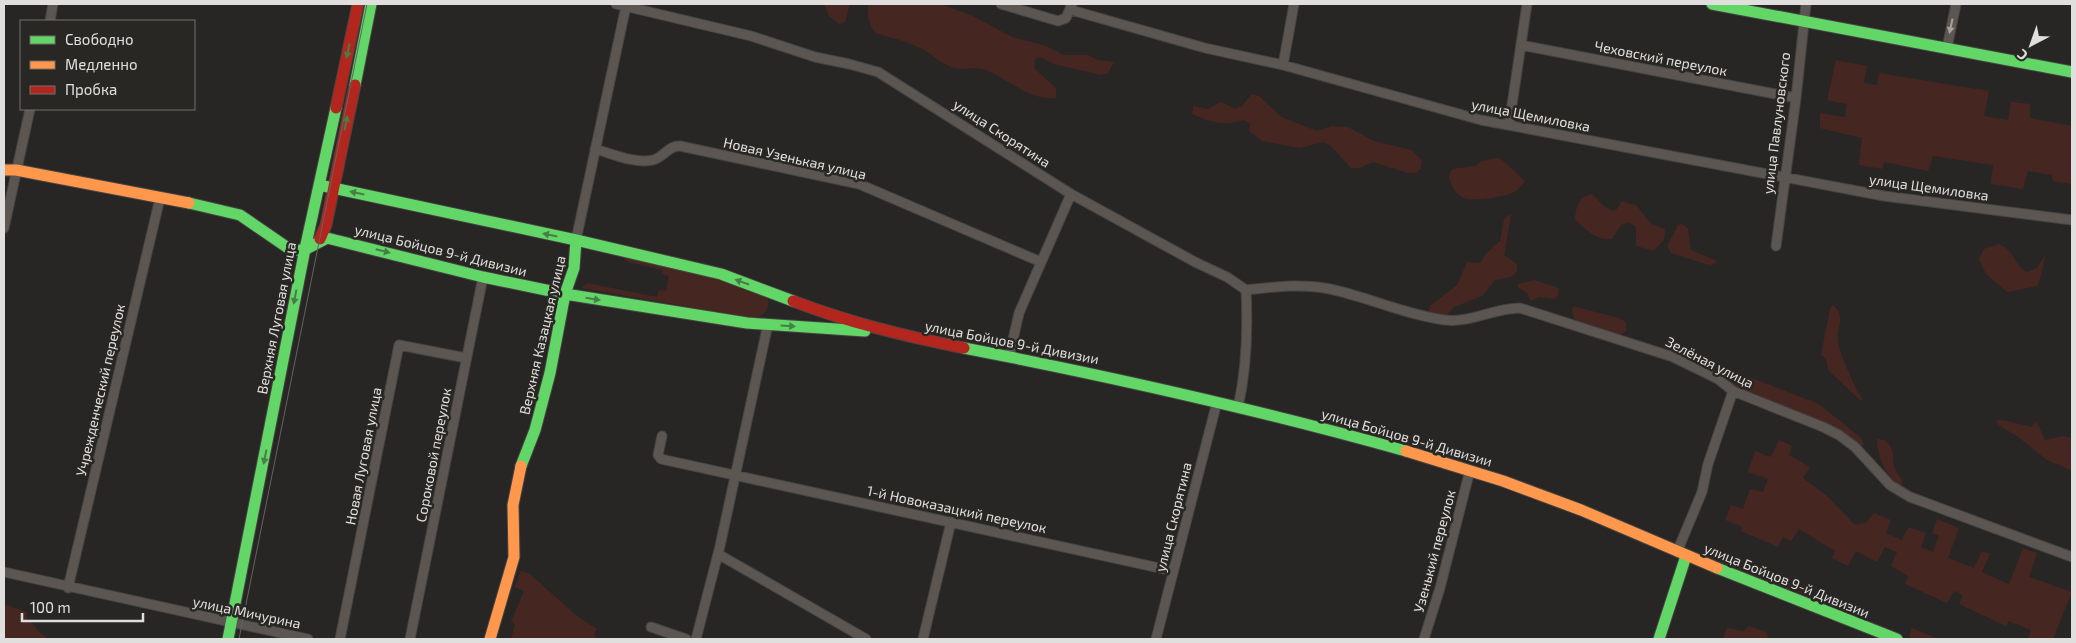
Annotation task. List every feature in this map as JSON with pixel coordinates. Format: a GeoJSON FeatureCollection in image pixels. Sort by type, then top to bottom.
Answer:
{"type":"FeatureCollection","features":[{"type":"Feature","properties":{"kind":"street"},"geometry":{"type":"LineString","coordinates":[[50,20],[54,4]]}},
{"type":"Feature","properties":{"kind":"street","name":"Верхняя Луговая улица"},"geometry":{"type":"LineString","coordinates":[[228,639],[305,249],[358,4]]}},
{"type":"Feature","properties":{"kind":"street"},"geometry":{"type":"LineString","coordinates":[[4,170],[16,170],[238,214],[291,250],[296,252],[305,249],[320,239],[326,225],[371,4]]}},
{"type":"Feature","properties":{"kind":"street","name":"улица Скорятина"},"geometry":{"type":"LineString","coordinates":[[616,4],[751,36],[815,57],[878,72],[1071,194],[1195,262],[1227,277],[1246,290]]}},
{"type":"Feature","properties":{"kind":"street","name":"улица Щемиловка"},"geometry":{"type":"LineString","coordinates":[[1001,4],[1058,21],[1066,18],[1071,7],[1205,48],[1283,65],[1481,120],[1509,126],[1884,196],[2072,220]]}},
{"type":"Feature","properties":{"kind":"street"},"geometry":{"type":"LineString","coordinates":[[1283,65],[1294,4]]}},
{"type":"Feature","properties":{"kind":"street"},"geometry":{"type":"LineString","coordinates":[[1509,126],[1527,4]]}},
{"type":"Feature","properties":{"kind":"street"},"geometry":{"type":"LineString","coordinates":[[1712,4],[2072,72]]}},
{"type":"Feature","properties":{"kind":"street","name":"улица Павлуновского"},"geometry":{"type":"LineString","coordinates":[[1776,246],[1796,98],[1806,4]]}},
{"type":"Feature","properties":{"kind":"street"},"geometry":{"type":"LineString","coordinates":[[1947,48],[1956,4]]}},
{"type":"Feature","properties":{"kind":"street","name":"Верхняя Казацкая улица"},"geometry":{"type":"LineString","coordinates":[[490,639],[514,557],[513,505],[521,464],[535,430],[550,373],[565,294],[574,268],[576,240],[626,6]]}},
{"type":"Feature","properties":{"kind":"street","name":"Чеховский переулок"},"geometry":{"type":"LineString","coordinates":[[1521,45],[1796,98]]}},
{"type":"Feature","properties":{"kind":"street"},"geometry":{"type":"LineString","coordinates":[[4,228],[30,110]]}},
{"type":"Feature","properties":{"kind":"street","name":"Новая Узенькая улица"},"geometry":{"type":"LineString","coordinates":[[596,149],[643,161],[658,158],[672,147],[680,146],[848,181],[1041,262]]}},
{"type":"Feature","properties":{"kind":"street","name":"улица Бойцов 9-й Дивизии"},"geometry":{"type":"LineString","coordinates":[[318,189],[334,188],[576,240],[720,274],[824,313],[887,332],[1130,381],[1350,435],[1470,470],[1581,510],[1681,554],[1897,639]]}},
{"type":"Feature","properties":{"kind":"street"},"geometry":{"type":"LineString","coordinates":[[318,189],[319,209],[326,225],[340,238],[356,245]]}},
{"type":"Feature","properties":{"kind":"street"},"geometry":{"type":"LineString","coordinates":[[1008,357],[1019,313],[1071,194]]}},
{"type":"Feature","properties":{"kind":"street","name":"Учрежденческий переулок"},"geometry":{"type":"LineString","coordinates":[[68,588],[160,198]]}},
{"type":"Feature","properties":{"kind":"street","name":"улица Бойцов 9-й Дивизии"},"geometry":{"type":"LineString","coordinates":[[320,239],[327,238],[483,277],[565,294],[747,323],[887,332]]}},
{"type":"Feature","properties":{"kind":"street","name":"Сороковой переулок"},"geometry":{"type":"LineString","coordinates":[[410,639],[483,277]]}},
{"type":"Feature","properties":{"kind":"street","name":"Зелёная улица"},"geometry":{"type":"LineString","coordinates":[[1246,290],[1298,286],[1329,289],[1447,320],[1474,317],[1508,308],[1520,308],[1673,357],[1718,379],[1733,391],[1839,435],[1855,447],[1890,484],[1910,497],[2072,557]]}},
{"type":"Feature","properties":{"kind":"street"},"geometry":{"type":"LineString","coordinates":[[1238,407],[1247,343],[1246,290]]}},
{"type":"Feature","properties":{"kind":"street"},"geometry":{"type":"LineString","coordinates":[[696,639],[718,554],[768,324]]}},
{"type":"Feature","properties":{"kind":"street","name":"Новая Луговая улица"},"geometry":{"type":"LineString","coordinates":[[340,639],[399,345],[466,358]]}},
{"type":"Feature","properties":{"kind":"street"},"geometry":{"type":"LineString","coordinates":[[1659,639],[1681,554],[1702,492],[1708,464],[1733,391]]}},
{"type":"Feature","properties":{"kind":"street","name":"улица Скорятина"},"geometry":{"type":"LineString","coordinates":[[1156,639],[1217,402]]}},
{"type":"Feature","properties":{"kind":"street","name":"1-й Новоказацкий переулок"},"geometry":{"type":"LineString","coordinates":[[662,436],[658,455],[661,459],[1173,571]]}},
{"type":"Feature","properties":{"kind":"street","name":"Узенький переулок"},"geometry":{"type":"LineString","coordinates":[[1424,639],[1440,588],[1470,470]]}},
{"type":"Feature","properties":{"kind":"street"},"geometry":{"type":"LineString","coordinates":[[923,639],[951,522]]}},
{"type":"Feature","properties":{"kind":"street"},"geometry":{"type":"LineString","coordinates":[[718,554],[866,639]]}},
{"type":"Feature","properties":{"kind":"street","name":"улица Мичурина"},"geometry":{"type":"LineString","coordinates":[[4,572],[68,588],[308,639]]}},
{"type":"Feature","properties":{"kind":"street"},"geometry":{"type":"LineString","coordinates":[[651,628],[686,639]]}},
{"type":"Feature","properties":{"kind":"shaded area"},"geometry":{"type":"Polygon","coordinates":[[[824,4],[850,4],[845,22],[839,24],[829,16],[824,4]]]}},
{"type":"Feature","properties":{"kind":"shaded area"},"geometry":{"type":"Polygon","coordinates":[[[868,4],[941,4],[973,16],[1012,37],[1046,46],[1064,55],[1088,55],[1098,60],[1114,62],[1108,73],[1101,75],[1054,64],[1040,57],[1037,58],[1034,61],[1035,69],[1056,88],[1056,98],[1037,96],[986,70],[952,67],[914,45],[875,33],[869,19],[868,4]]]}},
{"type":"Feature","properties":{"kind":"shaded area"},"geometry":{"type":"Polygon","coordinates":[[[1836,60],[1867,66],[1864,83],[1877,85],[1879,73],[1989,91],[1984,116],[2008,120],[2011,102],[2030,104],[2030,118],[2072,126],[2072,184],[2053,181],[2052,175],[2028,171],[2023,189],[1991,184],[1993,165],[1933,156],[1928,171],[1884,162],[1882,169],[1859,165],[1862,138],[1820,128],[1820,113],[1845,117],[1847,104],[1827,100],[1836,60]]]}},
{"type":"Feature","properties":{"kind":"shaded area"},"geometry":{"type":"Polygon","coordinates":[[[1252,94],[1259,96],[1281,117],[1317,131],[1332,126],[1348,127],[1374,141],[1411,150],[1422,160],[1421,168],[1416,173],[1408,173],[1373,162],[1359,168],[1351,168],[1330,145],[1323,142],[1300,148],[1262,141],[1249,131],[1250,124],[1244,120],[1218,123],[1192,114],[1193,106],[1208,109],[1221,102],[1235,109],[1242,106],[1252,94]]]}},
{"type":"Feature","properties":{"kind":"shaded area"},"geometry":{"type":"Polygon","coordinates":[[[1501,159],[1525,181],[1517,190],[1504,196],[1474,199],[1464,198],[1456,192],[1449,176],[1452,169],[1475,166],[1482,161],[1501,159]]]}},
{"type":"Feature","properties":{"kind":"shaded area"},"geometry":{"type":"Polygon","coordinates":[[[1592,194],[1612,211],[1616,210],[1622,201],[1637,206],[1651,224],[1665,229],[1664,240],[1654,251],[1636,246],[1636,227],[1629,222],[1622,224],[1612,239],[1601,238],[1592,234],[1575,220],[1579,203],[1587,195],[1592,194]]]}},
{"type":"Feature","properties":{"kind":"shaded area"},"geometry":{"type":"Polygon","coordinates":[[[1511,215],[1504,255],[1517,264],[1517,271],[1511,277],[1495,280],[1482,296],[1454,307],[1445,316],[1432,314],[1429,310],[1430,306],[1457,285],[1467,262],[1480,263],[1487,253],[1500,241],[1504,219],[1511,215]]]}},
{"type":"Feature","properties":{"kind":"shaded area"},"geometry":{"type":"Polygon","coordinates":[[[1682,224],[1688,228],[1691,250],[1715,260],[1717,263],[1709,265],[1671,253],[1667,246],[1678,225],[1682,224]]]}},
{"type":"Feature","properties":{"kind":"shaded area"},"geometry":{"type":"Polygon","coordinates":[[[1999,244],[2009,251],[2020,267],[2027,272],[2037,268],[2046,254],[2038,286],[2007,292],[1986,274],[1979,259],[1984,249],[1999,244]]]}},
{"type":"Feature","properties":{"kind":"shaded area"},"geometry":{"type":"Polygon","coordinates":[[[625,257],[719,278],[767,297],[768,308],[764,313],[754,318],[581,288],[587,283],[657,297],[659,290],[666,291],[669,276],[662,274],[663,270],[628,262],[624,260],[625,257]]]}},
{"type":"Feature","properties":{"kind":"shaded area"},"geometry":{"type":"Polygon","coordinates":[[[1535,280],[1559,289],[1558,295],[1554,299],[1539,297],[1531,301],[1527,293],[1518,287],[1518,284],[1535,280]]]}},
{"type":"Feature","properties":{"kind":"shaded area"},"geometry":{"type":"Polygon","coordinates":[[[1833,305],[1840,314],[1839,348],[1857,391],[1862,398],[1861,401],[1828,370],[1826,359],[1821,355],[1830,308],[1833,305]]]}},
{"type":"Feature","properties":{"kind":"shaded area"},"geometry":{"type":"Polygon","coordinates":[[[1573,307],[1622,319],[1626,323],[1626,331],[1622,334],[1617,334],[1581,324],[1575,320],[1573,307]]]}},
{"type":"Feature","properties":{"kind":"shaded area"},"geometry":{"type":"Polygon","coordinates":[[[1731,370],[1819,404],[1861,438],[1864,445],[1859,446],[1734,386],[1723,376],[1726,371],[1731,370]]]}},
{"type":"Feature","properties":{"kind":"shaded area"},"geometry":{"type":"Polygon","coordinates":[[[1998,419],[2032,427],[2036,420],[2045,440],[2063,436],[2072,438],[2071,470],[2047,460],[2017,436],[1996,423],[1998,419]]]}},
{"type":"Feature","properties":{"kind":"shaded area"},"geometry":{"type":"Polygon","coordinates":[[[1877,439],[1885,440],[1892,449],[1895,468],[1902,480],[1901,487],[1883,466],[1877,439]]]}},
{"type":"Feature","properties":{"kind":"shaded area"},"geometry":{"type":"Polygon","coordinates":[[[1779,440],[1792,446],[1789,455],[1810,467],[1803,478],[1827,496],[1855,525],[1866,523],[1874,513],[1891,520],[1886,533],[1902,540],[1908,527],[1926,533],[1921,547],[1933,552],[1939,536],[1932,533],[1937,519],[1959,528],[1948,558],[1974,568],[1982,551],[1990,554],[1982,572],[2009,584],[2023,548],[2037,553],[2029,577],[2072,592],[2053,639],[2028,639],[2031,630],[2009,621],[2006,626],[1959,604],[1963,595],[1954,591],[1947,603],[1905,584],[1908,576],[1891,566],[1897,552],[1885,547],[1877,562],[1856,551],[1848,566],[1832,558],[1835,551],[1799,529],[1791,541],[1783,537],[1778,547],[1741,531],[1743,527],[1725,520],[1731,505],[1743,509],[1750,489],[1763,492],[1768,479],[1748,472],[1755,451],[1771,457],[1779,440]]]}},
{"type":"Feature","properties":{"kind":"shaded area"},"geometry":{"type":"Polygon","coordinates":[[[1708,551],[1774,577],[1772,583],[1706,556],[1708,551]]]}},
{"type":"Feature","properties":{"kind":"shaded area"},"geometry":{"type":"Polygon","coordinates":[[[521,571],[530,574],[577,616],[597,629],[594,635],[597,638],[511,639],[515,624],[511,622],[524,591],[514,587],[521,571]]]}},
{"type":"Feature","properties":{"kind":"shaded area"},"geometry":{"type":"Polygon","coordinates":[[[1779,578],[1813,590],[1810,597],[1777,584],[1779,578]]]}},
{"type":"Feature","properties":{"kind":"shaded area"},"geometry":{"type":"Polygon","coordinates":[[[1817,592],[1855,605],[1852,613],[1814,599],[1817,592]]]}},
{"type":"Feature","properties":{"kind":"shaded area"},"geometry":{"type":"Polygon","coordinates":[[[4,604],[27,612],[27,619],[42,635],[49,639],[4,639],[4,604]]]}},
{"type":"Feature","properties":{"kind":"shaded area"},"geometry":{"type":"Polygon","coordinates":[[[1749,626],[1768,633],[1767,637],[1773,639],[1723,639],[1727,628],[1744,631],[1749,626]]]}},
{"type":"Feature","properties":{"kind":"shaded area"},"geometry":{"type":"Polygon","coordinates":[[[1912,628],[1936,639],[1914,639],[1909,637],[1912,628]]]}},
{"type":"Feature","properties":{"kind":"tram line"},"geometry":{"type":"LineString","coordinates":[[239,639],[367,4]]}},
{"type":"Feature","properties":{"kind":"traffic: fast"},"geometry":{"type":"LineString","coordinates":[[355,85],[371,4]]}},
{"type":"Feature","properties":{"kind":"traffic: fast"},"geometry":{"type":"LineString","coordinates":[[1712,4],[2072,72]]}},
{"type":"Feature","properties":{"kind":"traffic: fast"},"geometry":{"type":"LineString","coordinates":[[228,639],[305,249],[336,108]]}},
{"type":"Feature","properties":{"kind":"traffic: fast"},"geometry":{"type":"LineString","coordinates":[[319,185],[576,240],[721,274],[793,301]]}},
{"type":"Feature","properties":{"kind":"traffic: fast"},"geometry":{"type":"LineString","coordinates":[[189,203],[240,215],[291,250],[304,250],[327,238],[483,277],[565,294],[747,323],[865,331]]}},
{"type":"Feature","properties":{"kind":"traffic: fast"},"geometry":{"type":"LineString","coordinates":[[521,466],[535,430],[550,373],[565,294],[574,268],[576,240]]}},
{"type":"Feature","properties":{"kind":"traffic: fast"},"geometry":{"type":"LineString","coordinates":[[964,348],[1186,395],[1406,451]]}},
{"type":"Feature","properties":{"kind":"traffic: fast"},"geometry":{"type":"LineString","coordinates":[[1659,639],[1686,556]]}},
{"type":"Feature","properties":{"kind":"traffic: fast"},"geometry":{"type":"LineString","coordinates":[[1717,568],[1897,639]]}},
{"type":"Feature","properties":{"kind":"traffic: slow"},"geometry":{"type":"LineString","coordinates":[[4,170],[16,170],[189,203]]}},
{"type":"Feature","properties":{"kind":"traffic: slow"},"geometry":{"type":"LineString","coordinates":[[1406,451],[1503,481],[1581,510],[1717,568]]}},
{"type":"Feature","properties":{"kind":"traffic: slow"},"geometry":{"type":"LineString","coordinates":[[490,639],[514,557],[513,505],[521,466]]}},
{"type":"Feature","properties":{"kind":"traffic: jam"},"geometry":{"type":"LineString","coordinates":[[336,108],[358,4]]}},
{"type":"Feature","properties":{"kind":"traffic: jam"},"geometry":{"type":"LineString","coordinates":[[320,239],[326,225],[355,85]]}},
{"type":"Feature","properties":{"kind":"traffic: jam"},"geometry":{"type":"LineString","coordinates":[[793,301],[835,316],[878,328],[964,348]]}}]}
